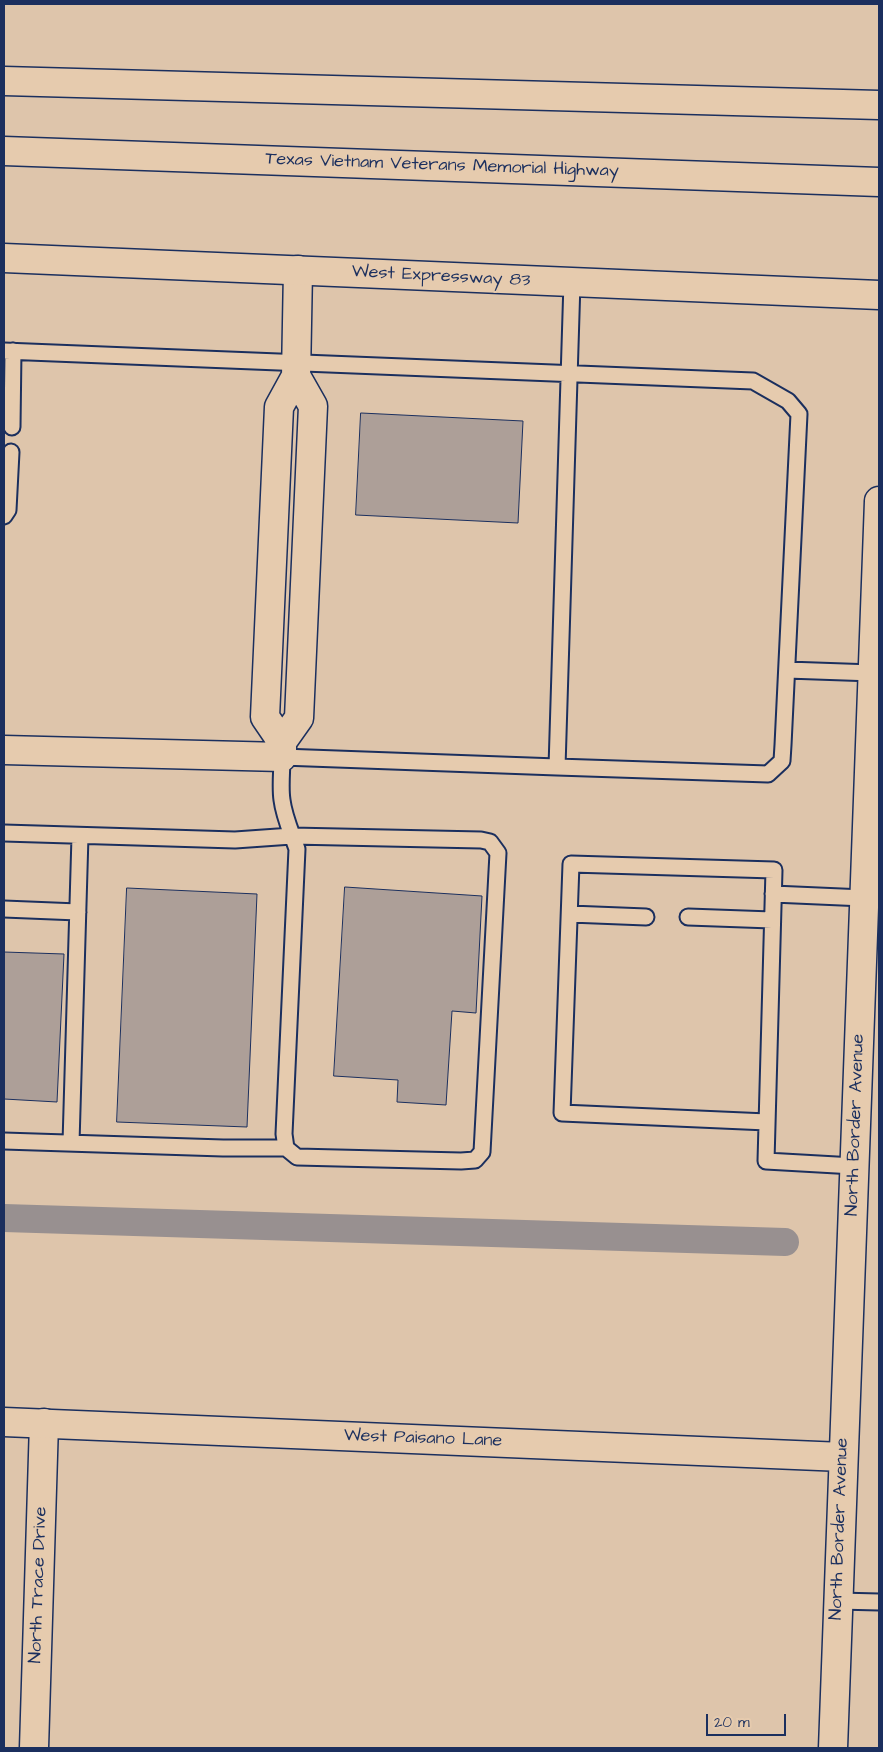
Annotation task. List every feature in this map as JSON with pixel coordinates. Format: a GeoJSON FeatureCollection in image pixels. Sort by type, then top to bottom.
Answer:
{"type":"FeatureCollection","features":[{"type":"Feature","properties":{"kind":"main road"},"geometry":{"type":"LineString","coordinates":[[4,81],[879,105]]}},
{"type":"Feature","properties":{"kind":"main road","name":"Texas Vietnam Veterans Memorial Highway"},"geometry":{"type":"LineString","coordinates":[[4,151],[879,182]]}},
{"type":"Feature","properties":{"kind":"main road","name":"West Expressway 83"},"geometry":{"type":"LineString","coordinates":[[4,258],[879,295]]}},
{"type":"Feature","properties":{"kind":"main road"},"geometry":{"type":"LineString","coordinates":[[4,750],[282,750],[265,717],[279,407],[296,369],[298,270]]}},
{"type":"Feature","properties":{"kind":"main road","name":"North Border Avenue"},"geometry":{"type":"LineString","coordinates":[[832,1748],[879,501]]}},
{"type":"Feature","properties":{"kind":"main road","name":"West Paisano Lane"},"geometry":{"type":"LineString","coordinates":[[4,1422],[44,1422],[843,1457]]}},
{"type":"Feature","properties":{"kind":"main road","name":"North Trace Drive"},"geometry":{"type":"LineString","coordinates":[[34,1748],[44,1422]]}},
{"type":"Feature","properties":{"kind":"lane"},"geometry":{"type":"LineString","coordinates":[[557,767],[572,282]]}},
{"type":"Feature","properties":{"kind":"lane"},"geometry":{"type":"LineString","coordinates":[[12,427],[8,351],[296,369],[570,374],[753,381],[788,401],[799,414],[782,761],[768,774],[557,767],[282,750],[282,800],[297,849],[284,1134],[286,1148]]}},
{"type":"Feature","properties":{"kind":"lane"},"geometry":{"type":"LineString","coordinates":[[4,516],[8,510],[12,452]]}},
{"type":"Feature","properties":{"kind":"lane"},"geometry":{"type":"LineString","coordinates":[[787,670],[873,673]]}},
{"type":"Feature","properties":{"kind":"lane"},"geometry":{"type":"LineString","coordinates":[[4,834],[235,840],[292,836],[481,840],[490,842],[498,853],[482,1152],[475,1160],[297,1157],[286,1148],[223,1148],[4,1141]]}},
{"type":"Feature","properties":{"kind":"lane"},"geometry":{"type":"LineString","coordinates":[[71,1143],[80,836]]}},
{"type":"Feature","properties":{"kind":"lane"},"geometry":{"type":"LineString","coordinates":[[767,1122],[562,1113],[572,864],[774,870],[766,1160],[854,1166]]}},
{"type":"Feature","properties":{"kind":"lane"},"geometry":{"type":"LineString","coordinates":[[773,894],[864,898]]}},
{"type":"Feature","properties":{"kind":"lane"},"geometry":{"type":"LineString","coordinates":[[4,909],[78,912]]}},
{"type":"Feature","properties":{"kind":"lane"},"geometry":{"type":"LineString","coordinates":[[570,914],[646,917]]}},
{"type":"Feature","properties":{"kind":"lane"},"geometry":{"type":"LineString","coordinates":[[688,917],[772,920]]}},
{"type":"Feature","properties":{"kind":"lane"},"geometry":{"type":"LineString","coordinates":[[838,1601],[879,1602]]}},
{"type":"Feature","properties":{"kind":"building"},"geometry":{"type":"Polygon","coordinates":[[[361,413],[523,421],[518,523],[356,515],[361,413]]]}},
{"type":"Feature","properties":{"kind":"building"},"geometry":{"type":"Polygon","coordinates":[[[345,887],[482,896],[476,1013],[452,1011],[446,1105],[397,1102],[398,1080],[334,1076],[345,887]]]}},
{"type":"Feature","properties":{"kind":"building"},"geometry":{"type":"Polygon","coordinates":[[[127,888],[257,894],[247,1127],[117,1122],[127,888]]]}},
{"type":"Feature","properties":{"kind":"building"},"geometry":{"type":"Polygon","coordinates":[[[4,952],[64,954],[57,1102],[4,1099],[4,952]]]}},
{"type":"Feature","properties":{"kind":"waterway"},"geometry":{"type":"LineString","coordinates":[[4,1218],[785,1242]]}}]}
